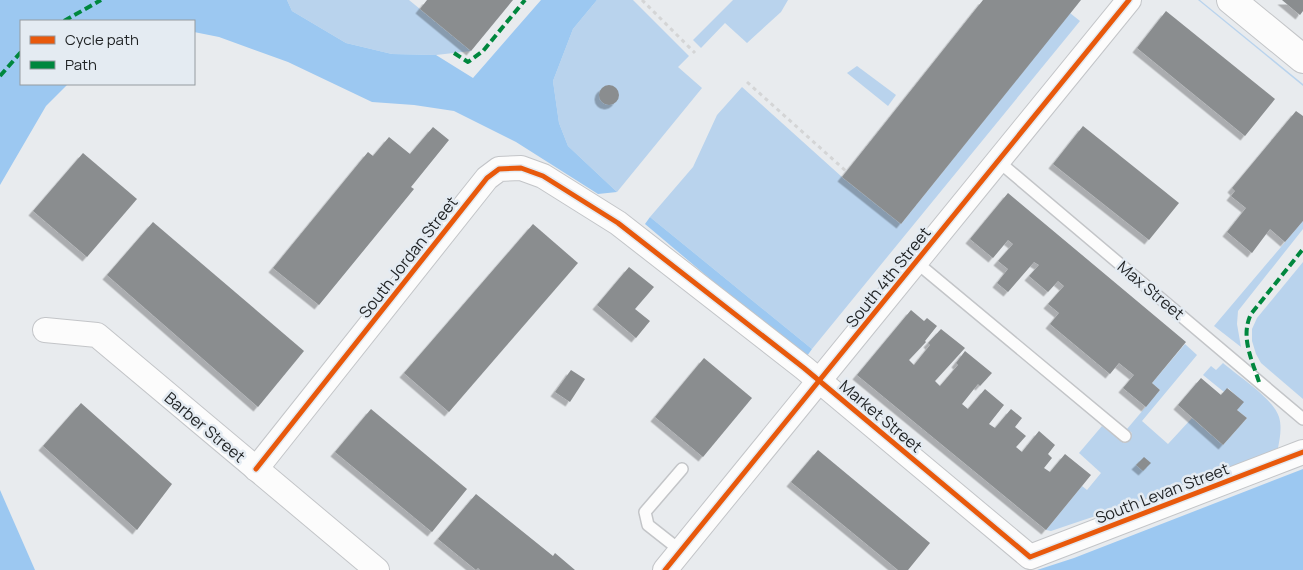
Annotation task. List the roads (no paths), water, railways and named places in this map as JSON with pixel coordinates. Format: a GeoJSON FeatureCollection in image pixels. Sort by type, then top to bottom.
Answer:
{"type":"FeatureCollection","features":[{"type":"Feature","properties":{"kind":"street","name":"South 4th Street"},"geometry":{"type":"LineString","coordinates":[[665,570],[1129,0]]}},
{"type":"Feature","properties":{"kind":"street"},"geometry":{"type":"LineString","coordinates":[[1231,0],[1303,59]]}},
{"type":"Feature","properties":{"kind":"street","name":"South Jordan Street"},"geometry":{"type":"LineString","coordinates":[[256,470],[487,178],[499,169],[521,168],[543,176],[618,223]]}},
{"type":"Feature","properties":{"kind":"street","name":"Market Street"},"geometry":{"type":"LineString","coordinates":[[618,223],[819,380],[1030,557]]}},
{"type":"Feature","properties":{"kind":"street","name":"Barber Street"},"geometry":{"type":"LineString","coordinates":[[45,330],[97,335],[377,570]]}},
{"type":"Feature","properties":{"kind":"street","name":"South Levan Street"},"geometry":{"type":"LineString","coordinates":[[1030,557],[1303,452]]}},
{"type":"Feature","properties":{"kind":"lane","name":"Max Street"},"geometry":{"type":"LineString","coordinates":[[998,161],[1303,419]]}},
{"type":"Feature","properties":{"kind":"lane"},"geometry":{"type":"LineString","coordinates":[[916,262],[1125,436]]}},
{"type":"Feature","properties":{"kind":"lane"},"geometry":{"type":"LineString","coordinates":[[681,551],[648,525],[645,512],[682,469]]}}]}
